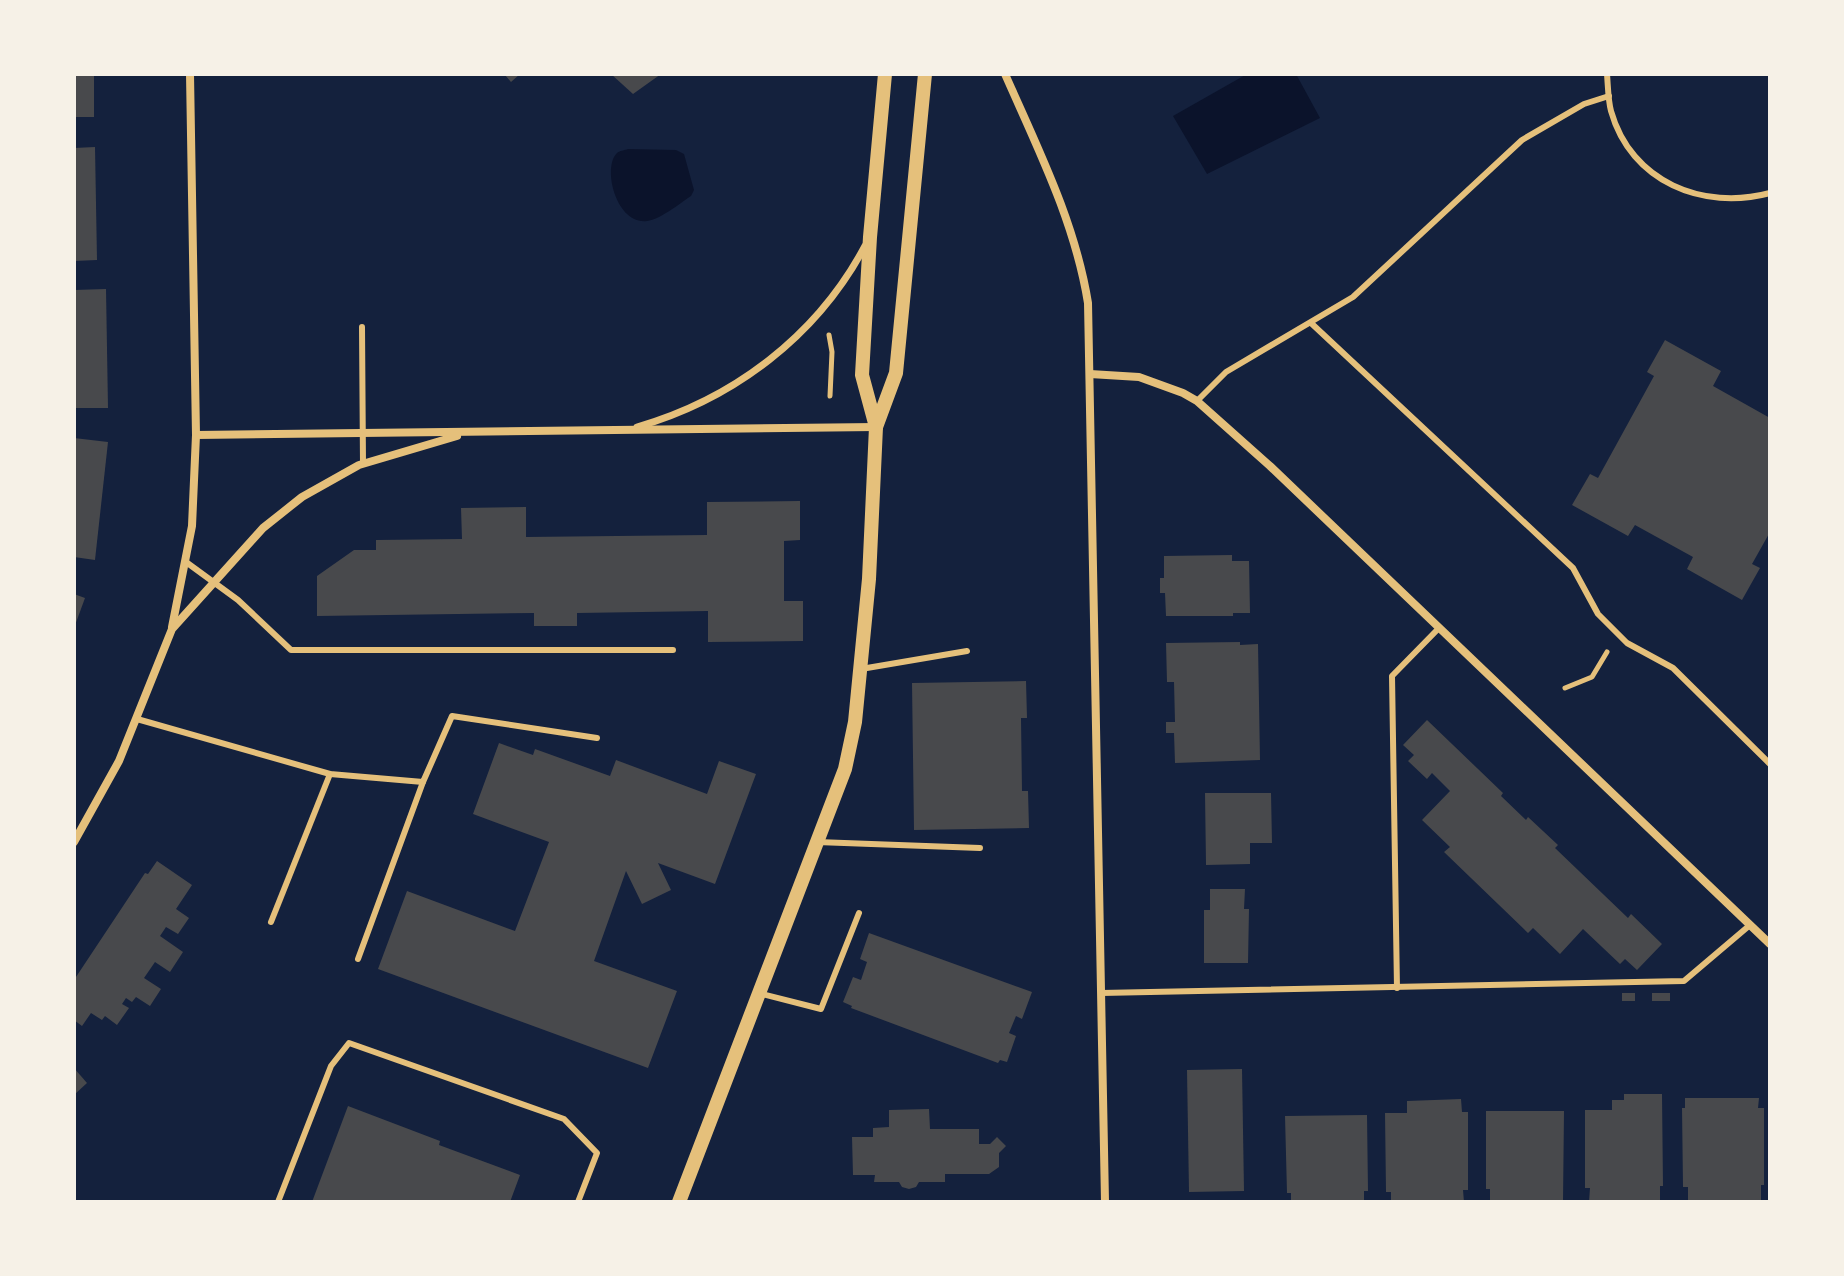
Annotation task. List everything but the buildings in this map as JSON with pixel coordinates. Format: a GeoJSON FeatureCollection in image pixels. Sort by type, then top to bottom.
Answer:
{"type":"FeatureCollection","features":[{"type":"Feature","properties":{"kind":"street"},"geometry":{"type":"LineString","coordinates":[[74,842],[105,791],[172,629],[192,526],[196,435],[190,74]]}},
{"type":"Feature","properties":{"kind":"street"},"geometry":{"type":"LineString","coordinates":[[876,427],[862,375],[870,237],[885,74]]}},
{"type":"Feature","properties":{"kind":"street"},"geometry":{"type":"LineString","coordinates":[[679,1202],[845,769],[855,722],[861,669],[876,427],[896,373],[925,74]]}},
{"type":"Feature","properties":{"kind":"street"},"geometry":{"type":"LineString","coordinates":[[1005,74],[1073,232],[1088,303],[1105,1202]]}},
{"type":"Feature","properties":{"kind":"street"},"geometry":{"type":"LineString","coordinates":[[626,431],[713,398],[765,365],[811,323],[835,294],[870,237]]}},
{"type":"Feature","properties":{"kind":"street"},"geometry":{"type":"LineString","coordinates":[[1090,374],[1153,380],[1197,401],[1270,466],[1770,944]]}},
{"type":"Feature","properties":{"kind":"street"},"geometry":{"type":"LineString","coordinates":[[196,435],[876,427]]}},
{"type":"Feature","properties":{"kind":"street"},"geometry":{"type":"LineString","coordinates":[[172,629],[263,528],[302,497],[363,464],[469,432]]}},
{"type":"Feature","properties":{"kind":"lane"},"geometry":{"type":"LineString","coordinates":[[1607,74],[1611,112],[1628,147],[1655,176],[1690,194],[1716,199],[1729,201],[1769,194]]}},
{"type":"Feature","properties":{"kind":"lane"},"geometry":{"type":"LineString","coordinates":[[1197,401],[1226,372],[1353,297],[1522,140],[1584,104],[1609,96]]}},
{"type":"Feature","properties":{"kind":"lane"},"geometry":{"type":"LineString","coordinates":[[1311,323],[1573,568],[1598,614],[1627,643],[1673,668],[1770,764]]}},
{"type":"Feature","properties":{"kind":"lane"},"geometry":{"type":"LineString","coordinates":[[362,327],[363,464]]}},
{"type":"Feature","properties":{"kind":"lane"},"geometry":{"type":"LineString","coordinates":[[186,562],[238,600],[291,650],[673,650]]}},
{"type":"Feature","properties":{"kind":"lane"},"geometry":{"type":"LineString","coordinates":[[1397,988],[1392,676],[1439,628]]}},
{"type":"Feature","properties":{"kind":"lane"},"geometry":{"type":"LineString","coordinates":[[861,669],[967,651]]}},
{"type":"Feature","properties":{"kind":"lane"},"geometry":{"type":"LineString","coordinates":[[358,959],[423,782],[452,716],[597,738]]}},
{"type":"Feature","properties":{"kind":"lane"},"geometry":{"type":"LineString","coordinates":[[137,719],[330,774],[423,782]]}},
{"type":"Feature","properties":{"kind":"lane"},"geometry":{"type":"LineString","coordinates":[[271,922],[330,774]]}},
{"type":"Feature","properties":{"kind":"lane"},"geometry":{"type":"LineString","coordinates":[[817,842],[980,848]]}},
{"type":"Feature","properties":{"kind":"lane"},"geometry":{"type":"LineString","coordinates":[[758,993],[821,1009],[859,913]]}},
{"type":"Feature","properties":{"kind":"lane"},"geometry":{"type":"LineString","coordinates":[[1101,993],[1684,981],[1750,925]]}},
{"type":"Feature","properties":{"kind":"lane"},"geometry":{"type":"LineString","coordinates":[[278,1202],[331,1066],[349,1043],[564,1119],[597,1153],[578,1202]]}},
{"type":"Feature","properties":{"kind":"path"},"geometry":{"type":"LineString","coordinates":[[829,335],[832,352],[830,396]]}},
{"type":"Feature","properties":{"kind":"path"},"geometry":{"type":"LineString","coordinates":[[1565,688],[1592,677],[1606,653],[1621,637]]}},
{"type":"Feature","properties":{"kind":"water"},"geometry":{"type":"Polygon","coordinates":[[[1247,74],[1296,74],[1320,118],[1207,174],[1173,116],[1247,74]]]}},
{"type":"Feature","properties":{"kind":"water"},"geometry":{"type":"Polygon","coordinates":[[[628,149],[676,150],[684,154],[694,190],[691,196],[652,220],[636,220],[627,214],[615,194],[611,170],[617,153],[628,149]]]}}]}
